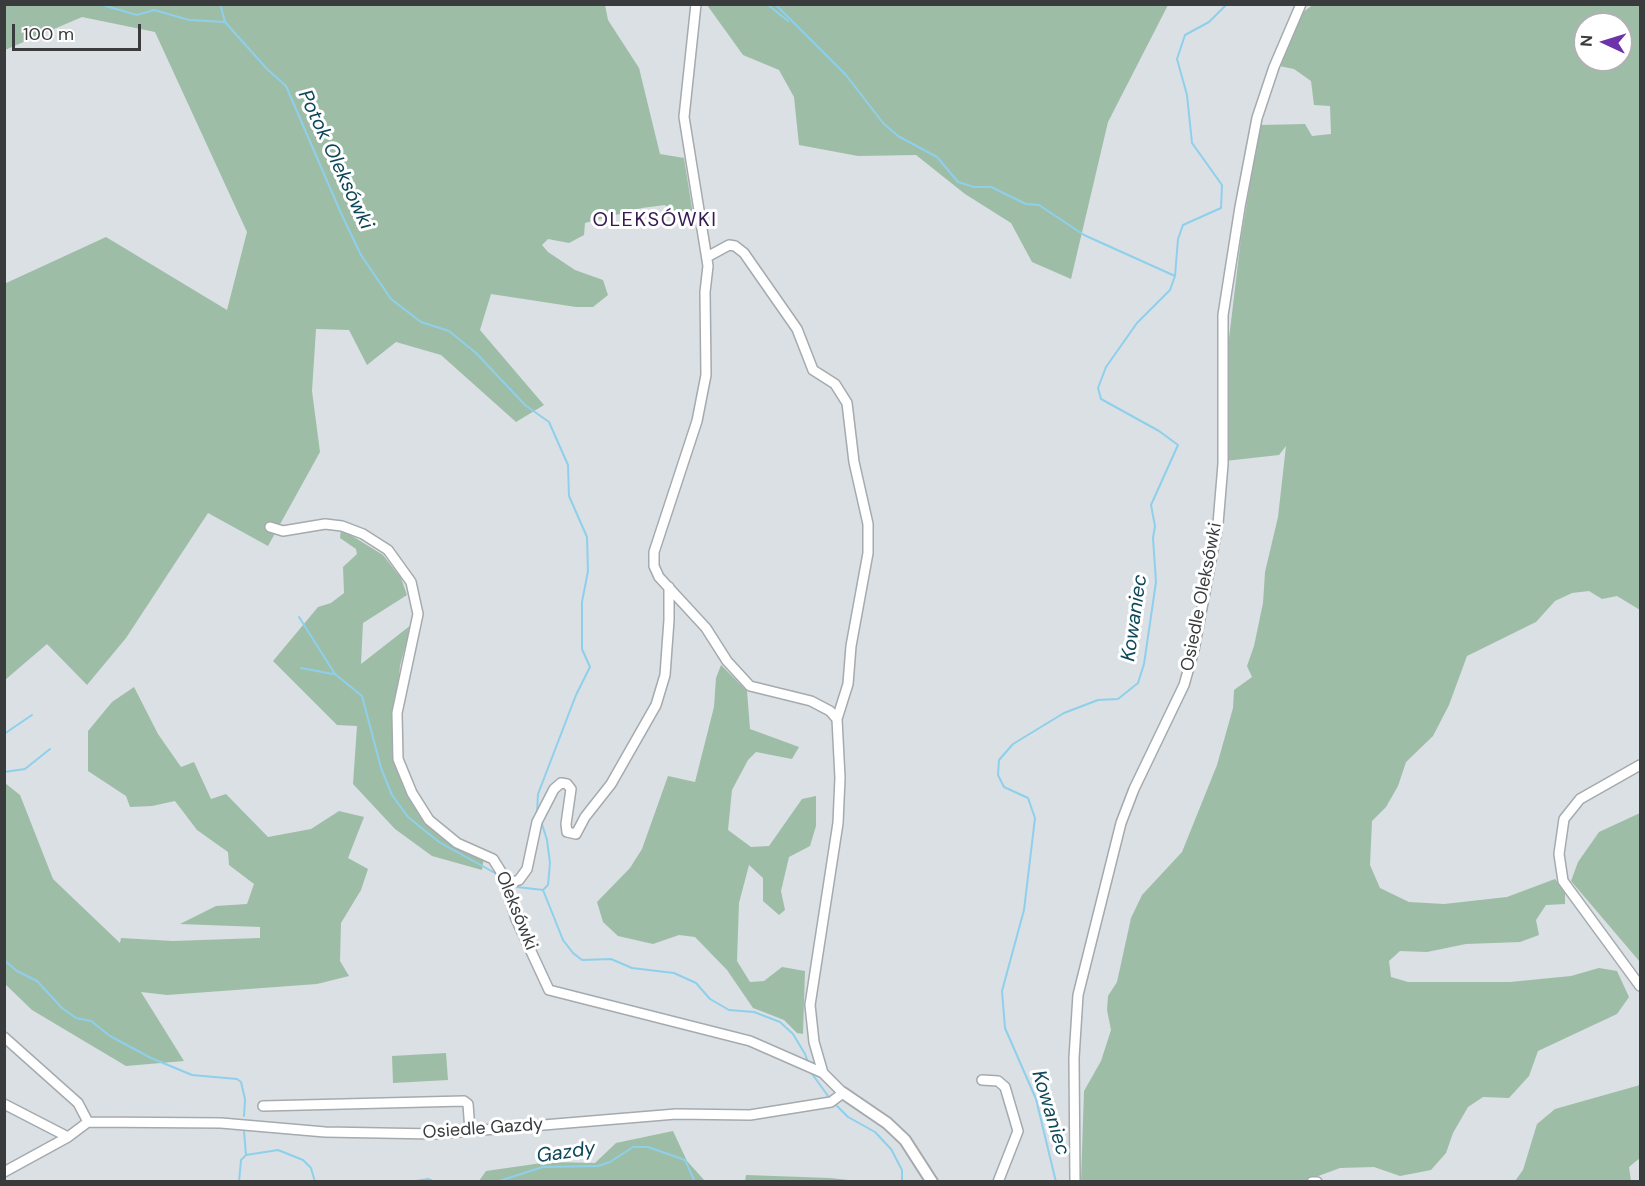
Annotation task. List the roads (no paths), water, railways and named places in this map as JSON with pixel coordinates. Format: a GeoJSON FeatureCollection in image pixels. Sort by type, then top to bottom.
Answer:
{"type":"FeatureCollection","features":[{"type":"Feature","properties":{"kind":"street"},"geometry":{"type":"LineString","coordinates":[[696,4],[684,117],[707,257],[705,292],[707,349],[702,401],[654,552],[654,566],[659,577],[706,628],[727,661],[750,686],[811,701],[830,711],[837,718]]}},
{"type":"Feature","properties":{"kind":"street","name":"Osiedle Oleksówki"},"geometry":{"type":"LineString","coordinates":[[1075,1182],[1074,1058],[1078,995],[1122,823],[1134,789],[1184,685],[1194,650],[1212,561],[1221,495],[1224,455],[1222,339],[1230,269],[1257,118],[1274,67],[1301,4]]}},
{"type":"Feature","properties":{"kind":"street"},"geometry":{"type":"LineString","coordinates":[[707,257],[729,245],[735,246],[744,254],[797,329],[813,370],[835,384],[847,403],[854,462],[868,524],[868,553],[851,646],[848,684],[837,718],[840,778],[838,823],[810,1005],[814,1042],[824,1073]]}},
{"type":"Feature","properties":{"kind":"street","name":"Oleksówki"},"geometry":{"type":"LineString","coordinates":[[270,527],[283,531],[325,524],[342,526],[363,534],[388,550],[411,582],[418,614],[397,713],[398,759],[412,793],[429,820],[457,843],[494,858],[506,884],[516,919],[549,990],[718,1031],[750,1041],[824,1073],[838,1098]]}},
{"type":"Feature","properties":{"kind":"street"},"geometry":{"type":"LineString","coordinates":[[506,884],[519,880],[527,869],[538,818],[554,789],[561,783],[567,784],[571,789],[567,832],[576,834],[585,817],[611,784],[656,705],[666,664],[669,587]]}},
{"type":"Feature","properties":{"kind":"street"},"geometry":{"type":"LineString","coordinates":[[1641,765],[1580,799],[1564,819],[1558,854],[1563,881],[1641,986]]}},
{"type":"Feature","properties":{"kind":"street"},"geometry":{"type":"LineString","coordinates":[[4,1037],[78,1103],[88,1122],[68,1137],[4,1172]]}},
{"type":"Feature","properties":{"kind":"street"},"geometry":{"type":"LineString","coordinates":[[982,1080],[998,1082],[1005,1087],[1018,1131],[998,1182]]}},
{"type":"Feature","properties":{"kind":"street"},"geometry":{"type":"LineString","coordinates":[[838,1098],[887,1123],[905,1140],[932,1182]]}},
{"type":"Feature","properties":{"kind":"street","name":"Osiedle Gazdy"},"geometry":{"type":"LineString","coordinates":[[88,1122],[221,1123],[336,1132],[435,1134],[676,1114],[750,1115],[838,1098]]}},
{"type":"Feature","properties":{"kind":"street"},"geometry":{"type":"LineString","coordinates":[[263,1106],[464,1101],[468,1104],[470,1131]]}},
{"type":"Feature","properties":{"kind":"street"},"geometry":{"type":"LineString","coordinates":[[4,1104],[68,1137]]}},
{"type":"Feature","properties":{"kind":"street"},"geometry":{"type":"LineString","coordinates":[[1312,1182],[1317,1182]]}},
{"type":"Feature","properties":{"kind":"waterway"},"geometry":{"type":"LineString","coordinates":[[99,4],[137,15],[154,10],[189,20],[225,22]]}},
{"type":"Feature","properties":{"kind":"waterway","name":"Potok Oleksówki"},"geometry":{"type":"LineString","coordinates":[[220,4],[225,22],[267,69],[286,86],[361,255],[391,299],[421,322],[449,331],[476,353],[525,405],[549,422],[568,465],[569,496],[587,537],[588,571],[582,602],[582,649],[590,667],[576,695],[538,794],[537,813]]}},
{"type":"Feature","properties":{"kind":"waterway"},"geometry":{"type":"LineString","coordinates":[[767,4],[788,21]]}},
{"type":"Feature","properties":{"kind":"waterway"},"geometry":{"type":"LineString","coordinates":[[775,4],[846,75],[883,123],[898,136],[937,157],[958,182],[974,187],[991,187],[1026,204],[1039,205],[1084,235],[1175,276]]}},
{"type":"Feature","properties":{"kind":"waterway","name":"Kowaniec"},"geometry":{"type":"LineString","coordinates":[[1056,1182],[1036,1099],[1005,1028],[1002,991],[1024,910],[1035,818],[1028,798],[1004,787],[998,775],[999,760],[1013,744],[1064,713],[1098,700],[1118,699],[1138,683],[1144,664],[1156,582],[1153,538],[1155,526],[1151,505],[1178,445],[1159,431],[1101,399],[1098,388],[1106,367],[1137,323],[1170,290],[1175,276],[1178,239],[1183,225],[1221,208],[1222,185],[1192,143],[1187,95],[1177,59],[1185,35],[1209,22],[1227,4]]}},
{"type":"Feature","properties":{"kind":"waterway"},"geometry":{"type":"LineString","coordinates":[[299,617],[335,674],[362,696],[381,768],[392,795],[408,817],[439,842],[495,873]]}},
{"type":"Feature","properties":{"kind":"waterway"},"geometry":{"type":"LineString","coordinates":[[301,668],[333,674]]}},
{"type":"Feature","properties":{"kind":"waterway"},"geometry":{"type":"LineString","coordinates":[[4,734],[32,715]]}},
{"type":"Feature","properties":{"kind":"waterway"},"geometry":{"type":"LineString","coordinates":[[4,772],[25,769],[50,749]]}},
{"type":"Feature","properties":{"kind":"waterway","name":"Potok Oleksówki"},"geometry":{"type":"LineString","coordinates":[[541,821],[547,840],[550,863],[548,885],[543,890],[563,940],[573,953],[582,960],[611,959],[632,968],[674,973],[696,983],[710,999],[729,1010],[754,1012],[780,1022],[793,1034],[808,1062]]}},
{"type":"Feature","properties":{"kind":"waterway"},"geometry":{"type":"LineString","coordinates":[[517,887],[543,890]]}},
{"type":"Feature","properties":{"kind":"waterway"},"geometry":{"type":"LineString","coordinates":[[4,960],[17,971],[37,981],[62,1008],[76,1018],[91,1021],[110,1036],[151,1058],[192,1075],[237,1079],[241,1082],[245,1099],[244,1116]]}},
{"type":"Feature","properties":{"kind":"waterway","name":"Potok Oleksówki"},"geometry":{"type":"LineString","coordinates":[[810,1071],[831,1100]]}},
{"type":"Feature","properties":{"kind":"waterway","name":"Potok Oleksówki"},"geometry":{"type":"LineString","coordinates":[[835,1104],[848,1117],[875,1132],[891,1149],[902,1170],[902,1182]]}},
{"type":"Feature","properties":{"kind":"waterway"},"geometry":{"type":"LineString","coordinates":[[244,1131],[246,1155]]}},
{"type":"Feature","properties":{"kind":"waterway","name":"Gazdy"},"geometry":{"type":"LineString","coordinates":[[496,1182],[543,1167],[598,1166],[610,1162],[633,1147],[648,1147],[685,1160],[695,1182]]}},
{"type":"Feature","properties":{"kind":"waterway","name":"Gazdy"},"geometry":{"type":"LineString","coordinates":[[239,1182],[241,1160],[246,1155],[278,1150],[303,1160],[311,1168],[315,1182]]}},
{"type":"Feature","properties":{"kind":"waterway","name":"Gazdy"},"geometry":{"type":"LineString","coordinates":[[410,1182],[428,1179],[435,1182]]}},
{"type":"Feature","properties":{"kind":"district","name":"OLEKSÓWKI"},"geometry":{"type":"Point","coordinates":[655,221]}}]}
